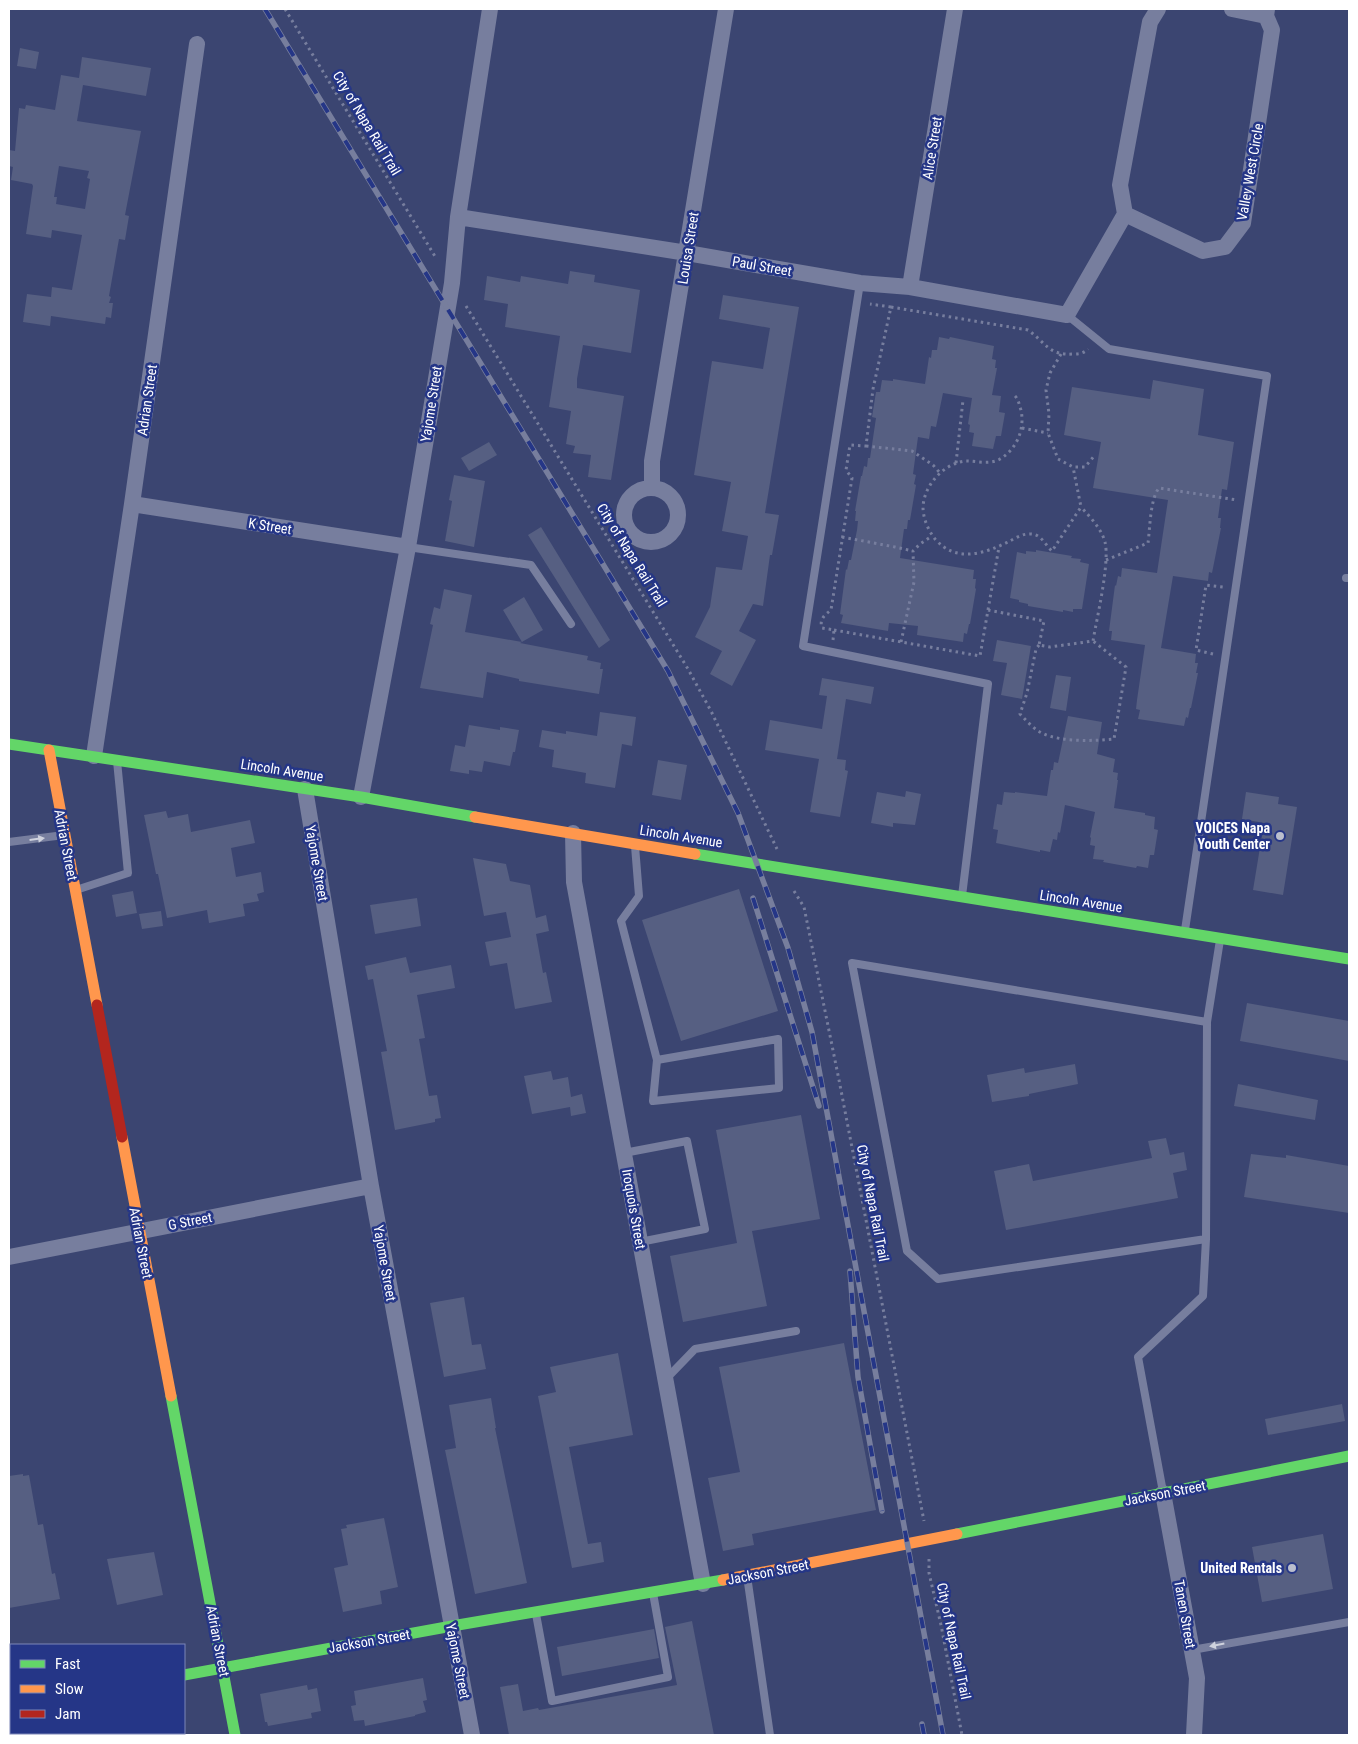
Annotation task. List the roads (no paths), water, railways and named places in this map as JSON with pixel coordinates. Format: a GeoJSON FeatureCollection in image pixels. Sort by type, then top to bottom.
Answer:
{"type":"FeatureCollection","features":[{"type":"Feature","properties":{"kind":"street","name":"Yajome Street"},"geometry":{"type":"LineString","coordinates":[[361,797],[408,547],[452,283],[458,217],[490,9]]}},
{"type":"Feature","properties":{"kind":"street","name":"Louisa Street"},"geometry":{"type":"LineString","coordinates":[[652,488],[652,461],[726,9]]}},
{"type":"Feature","properties":{"kind":"street","name":"Alice Street"},"geometry":{"type":"LineString","coordinates":[[910,287],[955,9]]}},
{"type":"Feature","properties":{"kind":"street"},"geometry":{"type":"LineString","coordinates":[[1067,315],[1125,214],[1120,185],[1150,22],[1158,9]]}},
{"type":"Feature","properties":{"kind":"street","name":"Valley West Circle"},"geometry":{"type":"LineString","coordinates":[[1125,214],[1203,251],[1225,247],[1243,223],[1272,30],[1266,12],[1232,9]]}},
{"type":"Feature","properties":{"kind":"street","name":"Adrian Street"},"geometry":{"type":"LineString","coordinates":[[94,756],[132,504],[197,44]]}},
{"type":"Feature","properties":{"kind":"street","name":"Paul Street"},"geometry":{"type":"LineString","coordinates":[[458,217],[687,253],[860,283],[910,287],[1067,315]]}},
{"type":"Feature","properties":{"kind":"street","name":"K Street"},"geometry":{"type":"LineString","coordinates":[[132,504],[408,547]]}},
{"type":"Feature","properties":{"kind":"street","name":"Lincoln Avenue"},"geometry":{"type":"LineString","coordinates":[[9,744],[361,797],[634,844],[1349,959]]}},
{"type":"Feature","properties":{"kind":"street","name":"Adrian Street"},"geometry":{"type":"LineString","coordinates":[[48,750],[235,1735]]}},
{"type":"Feature","properties":{"kind":"street","name":"Yajome Street"},"geometry":{"type":"LineString","coordinates":[[305,789],[371,1186],[472,1735]]}},
{"type":"Feature","properties":{"kind":"street","name":"Iroquois Street"},"geometry":{"type":"LineString","coordinates":[[572,833],[574,882],[703,1584]]}},
{"type":"Feature","properties":{"kind":"street","name":"G Street"},"geometry":{"type":"LineString","coordinates":[[9,1257],[371,1186]]}},
{"type":"Feature","properties":{"kind":"street","name":"Jackson Street"},"geometry":{"type":"LineString","coordinates":[[185,1676],[452,1626],[747,1576],[1349,1456]]}},
{"type":"Feature","properties":{"kind":"street","name":"Tanen Street"},"geometry":{"type":"LineString","coordinates":[[1163,1493],[1197,1678],[1194,1735]]}},
{"type":"Feature","properties":{"kind":"lane"},"geometry":{"type":"LineString","coordinates":[[860,283],[803,646],[988,684],[962,897]]}},
{"type":"Feature","properties":{"kind":"lane"},"geometry":{"type":"LineString","coordinates":[[1067,315],[1109,349],[1267,376],[1185,932]]}},
{"type":"Feature","properties":{"kind":"lane"},"geometry":{"type":"LineString","coordinates":[[408,547],[531,565],[571,624]]}},
{"type":"Feature","properties":{"kind":"lane"},"geometry":{"type":"LineString","coordinates":[[75,890],[128,873],[116,760]]}},
{"type":"Feature","properties":{"kind":"lane"},"geometry":{"type":"LineString","coordinates":[[9,842],[64,835]]}},
{"type":"Feature","properties":{"kind":"lane"},"geometry":{"type":"LineString","coordinates":[[634,844],[639,896],[621,921],[657,1060],[653,1101],[779,1088],[778,1039],[657,1060]]}},
{"type":"Feature","properties":{"kind":"lane"},"geometry":{"type":"LineString","coordinates":[[1163,1493],[1138,1357],[1203,1296],[1206,1239],[1207,1022],[1221,938]]}},
{"type":"Feature","properties":{"kind":"lane"},"geometry":{"type":"LineString","coordinates":[[1206,1239],[938,1280],[907,1251],[852,963],[1207,1022]]}},
{"type":"Feature","properties":{"kind":"lane"},"geometry":{"type":"LineString","coordinates":[[624,1153],[686,1140],[705,1229],[640,1242]]}},
{"type":"Feature","properties":{"kind":"lane"},"geometry":{"type":"LineString","coordinates":[[665,1380],[695,1348],[796,1332]]}},
{"type":"Feature","properties":{"kind":"lane"},"geometry":{"type":"LineString","coordinates":[[747,1576],[770,1735]]}},
{"type":"Feature","properties":{"kind":"lane"},"geometry":{"type":"LineString","coordinates":[[536,1612],[552,1701],[668,1677],[653,1593]]}},
{"type":"Feature","properties":{"kind":"lane"},"geometry":{"type":"LineString","coordinates":[[1192,1650],[1349,1622]]}},
{"type":"Feature","properties":{"kind":"railway"},"geometry":{"type":"LineString","coordinates":[[265,9],[668,671],[738,813],[788,948],[812,1032],[943,1735]]}},
{"type":"Feature","properties":{"kind":"railway"},"geometry":{"type":"LineString","coordinates":[[753,898],[819,1106]]}},
{"type":"Feature","properties":{"kind":"railway"},"geometry":{"type":"LineString","coordinates":[[850,1271],[858,1377],[882,1511]]}},
{"type":"Feature","properties":{"kind":"railway"},"geometry":{"type":"LineString","coordinates":[[922,1724],[924,1735]]}},
{"type":"Feature","properties":{"kind":"place","name":"VOICES Napa Youth Center"},"geometry":{"type":"Point","coordinates":[1280,836]}},
{"type":"Feature","properties":{"kind":"place","name":"United Rentals"},"geometry":{"type":"Point","coordinates":[1292,1568]}}]}
